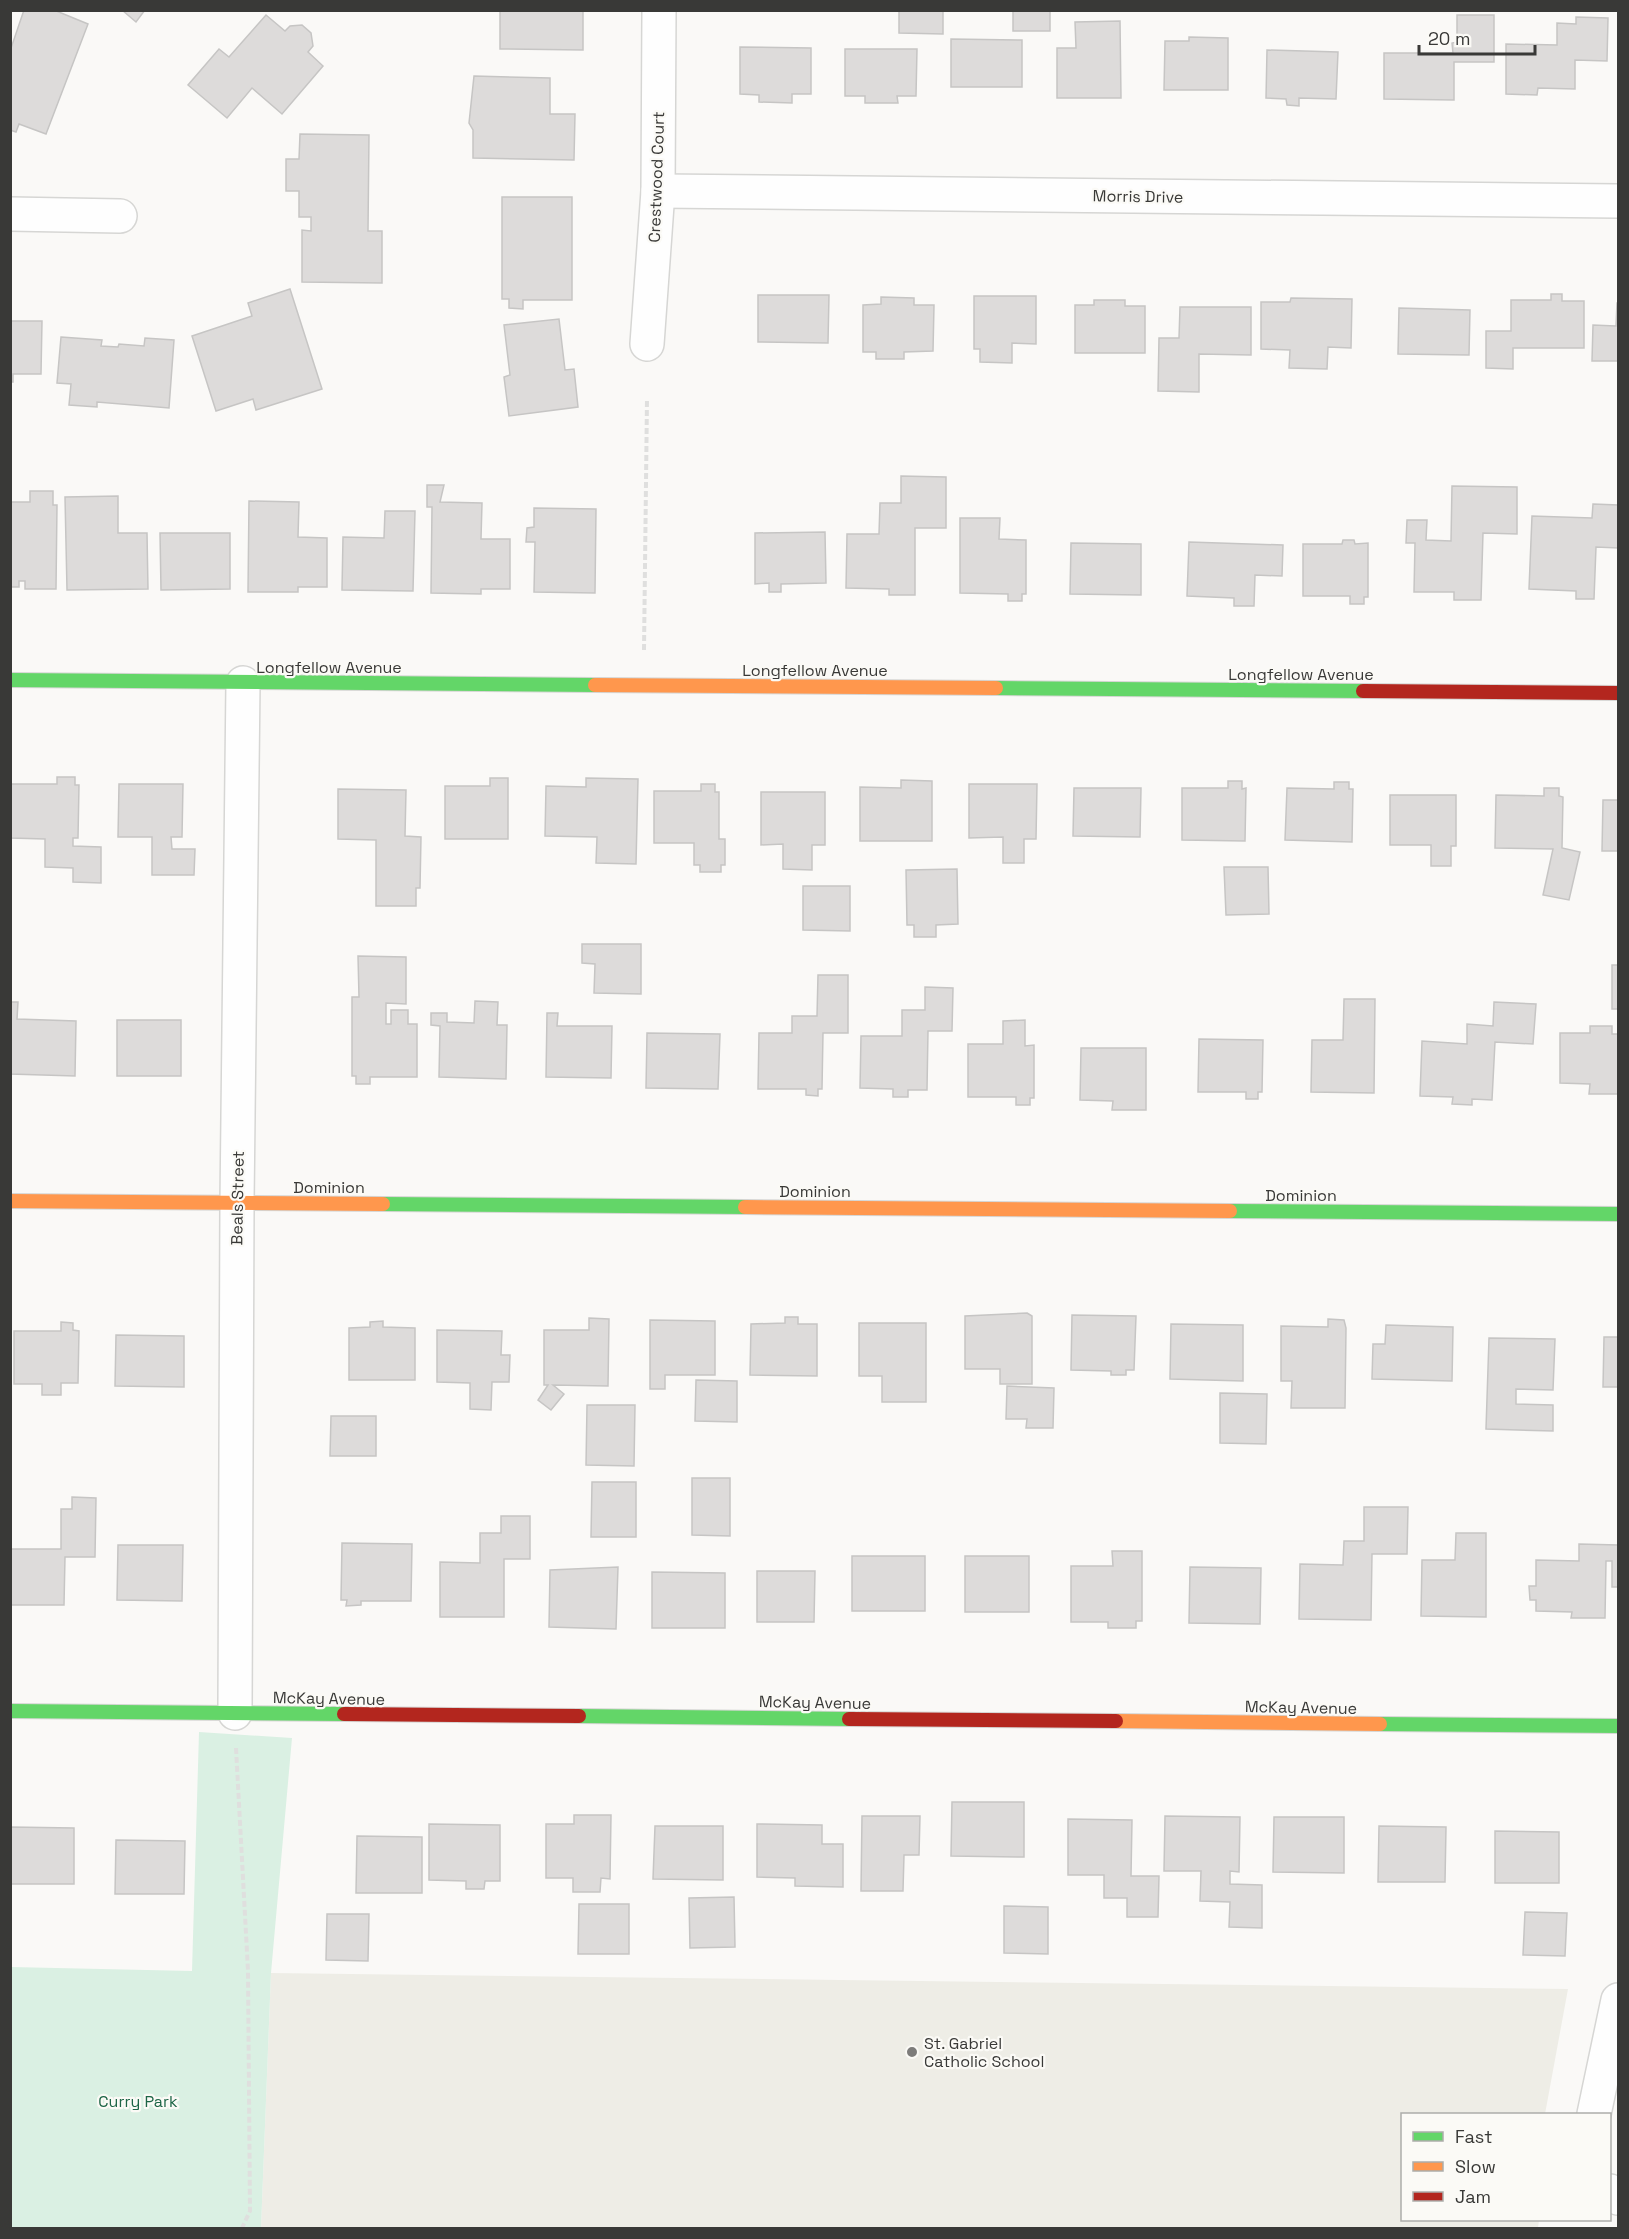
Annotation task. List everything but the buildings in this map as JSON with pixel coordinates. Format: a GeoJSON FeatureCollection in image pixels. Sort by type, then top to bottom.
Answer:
{"type":"FeatureCollection","features":[{"type":"Feature","properties":{"kind":"street","name":"Crestwood Court"},"geometry":{"type":"LineString","coordinates":[[647,344],[658,191],[659,10]]}},
{"type":"Feature","properties":{"kind":"street","name":"Morris Drive"},"geometry":{"type":"LineString","coordinates":[[658,191],[1618,201]]}},
{"type":"Feature","properties":{"kind":"street"},"geometry":{"type":"LineString","coordinates":[[10,214],[120,216]]}},
{"type":"Feature","properties":{"kind":"street","name":"Longfellow Avenue"},"geometry":{"type":"LineString","coordinates":[[10,680],[1618,693]]}},
{"type":"Feature","properties":{"kind":"street","name":"Beals Street"},"geometry":{"type":"LineString","coordinates":[[235,1713],[237,1203],[243,683]]}},
{"type":"Feature","properties":{"kind":"street","name":"Dominion"},"geometry":{"type":"LineString","coordinates":[[10,1200],[1618,1214]]}},
{"type":"Feature","properties":{"kind":"street","name":"McKay Avenue"},"geometry":{"type":"LineString","coordinates":[[10,1711],[1618,1726]]}},
{"type":"Feature","properties":{"kind":"street"},"geometry":{"type":"LineString","coordinates":[[1593,2113],[1618,2000]]}},
{"type":"Feature","properties":{"kind":"path"},"geometry":{"type":"LineString","coordinates":[[644,652],[646,399]]}},
{"type":"Feature","properties":{"kind":"path"},"geometry":{"type":"LineString","coordinates":[[236,1749],[249,1995],[250,2211],[242,2229]]}},
{"type":"Feature","properties":{"kind":"shaded area","name":"St. Gabriel Catholic School"},"geometry":{"type":"Polygon","coordinates":[[[271,1973],[1568,1989],[1545,2113],[1401,2113],[1401,2221],[1539,2221],[1538,2228],[261,2228],[271,1973]]]}},
{"type":"Feature","properties":{"kind":"green space","name":"Curry Park"},"geometry":{"type":"Polygon","coordinates":[[[199,1732],[292,1738],[271,1973],[261,2228],[11,2228],[11,1967],[192,1971],[199,1732]]]}},
{"type":"Feature","properties":{"kind":"traffic: fast"},"geometry":{"type":"LineString","coordinates":[[10,680],[595,685]]}},
{"type":"Feature","properties":{"kind":"traffic: fast"},"geometry":{"type":"LineString","coordinates":[[996,688],[1363,691]]}},
{"type":"Feature","properties":{"kind":"traffic: fast"},"geometry":{"type":"LineString","coordinates":[[383,1204],[745,1207]]}},
{"type":"Feature","properties":{"kind":"traffic: fast"},"geometry":{"type":"LineString","coordinates":[[1230,1211],[1618,1214]]}},
{"type":"Feature","properties":{"kind":"traffic: fast"},"geometry":{"type":"LineString","coordinates":[[10,1711],[344,1714]]}},
{"type":"Feature","properties":{"kind":"traffic: fast"},"geometry":{"type":"LineString","coordinates":[[579,1716],[849,1719]]}},
{"type":"Feature","properties":{"kind":"traffic: fast"},"geometry":{"type":"LineString","coordinates":[[1380,1724],[1618,1726]]}},
{"type":"Feature","properties":{"kind":"traffic: slow"},"geometry":{"type":"LineString","coordinates":[[595,685],[996,688]]}},
{"type":"Feature","properties":{"kind":"traffic: slow"},"geometry":{"type":"LineString","coordinates":[[10,1201],[383,1204]]}},
{"type":"Feature","properties":{"kind":"traffic: slow"},"geometry":{"type":"LineString","coordinates":[[745,1207],[1230,1211]]}},
{"type":"Feature","properties":{"kind":"traffic: slow"},"geometry":{"type":"LineString","coordinates":[[1116,1721],[1380,1724]]}},
{"type":"Feature","properties":{"kind":"traffic: jam"},"geometry":{"type":"LineString","coordinates":[[1363,691],[1618,693]]}},
{"type":"Feature","properties":{"kind":"traffic: jam"},"geometry":{"type":"LineString","coordinates":[[344,1714],[579,1716]]}},
{"type":"Feature","properties":{"kind":"traffic: jam"},"geometry":{"type":"LineString","coordinates":[[849,1719],[1116,1721]]}},
{"type":"Feature","properties":{"kind":"place","name":"St. Gabriel Catholic School"},"geometry":{"type":"Point","coordinates":[912,2052]}}]}
